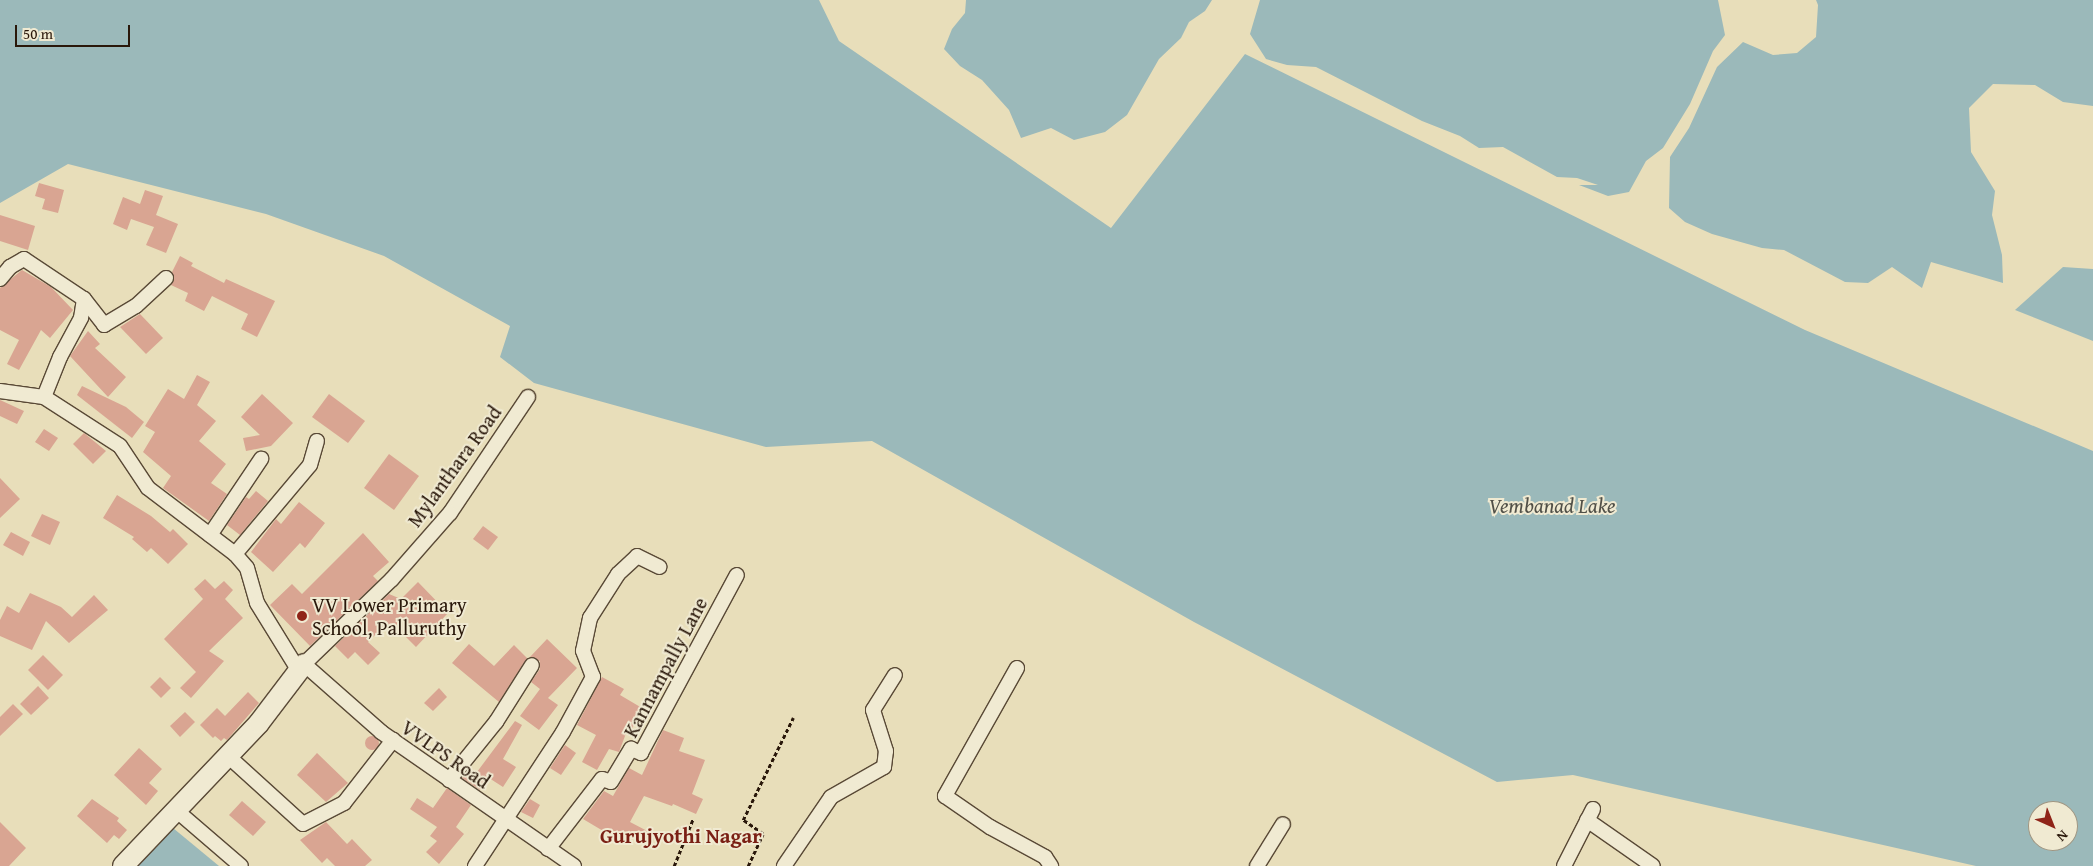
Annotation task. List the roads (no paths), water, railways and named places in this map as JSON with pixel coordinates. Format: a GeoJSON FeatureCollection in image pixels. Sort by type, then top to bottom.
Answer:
{"type":"FeatureCollection","features":[{"type":"Feature","properties":{"kind":"street"},"geometry":{"type":"LineString","coordinates":[[0,279],[10,267],[24,259],[84,300],[104,326],[136,306],[166,278]]}},
{"type":"Feature","properties":{"kind":"street"},"geometry":{"type":"LineString","coordinates":[[0,390],[44,397],[60,357],[81,318],[84,300]]}},
{"type":"Feature","properties":{"kind":"street","name":"VVLPS Road"},"geometry":{"type":"LineString","coordinates":[[44,397],[120,446],[148,488],[235,554],[247,568],[257,603],[301,667],[393,740],[574,866]]}},
{"type":"Feature","properties":{"kind":"street","name":"Mylanthara Road"},"geometry":{"type":"LineString","coordinates":[[301,667],[392,579],[450,513],[528,397]]}},
{"type":"Feature","properties":{"kind":"street"},"geometry":{"type":"LineString","coordinates":[[235,554],[310,465],[317,441]]}},
{"type":"Feature","properties":{"kind":"street"},"geometry":{"type":"LineString","coordinates":[[210,535],[261,458]]}},
{"type":"Feature","properties":{"kind":"street"},"geometry":{"type":"LineString","coordinates":[[475,866],[504,819],[563,732],[593,677],[583,651],[590,618],[618,574],[637,556],[660,568]]}},
{"type":"Feature","properties":{"kind":"street","name":"Kannampally Lane"},"geometry":{"type":"LineString","coordinates":[[548,849],[602,779],[611,782],[631,749],[641,753],[737,576]]}},
{"type":"Feature","properties":{"kind":"street"},"geometry":{"type":"LineString","coordinates":[[450,780],[496,722],[532,665]]}},
{"type":"Feature","properties":{"kind":"street"},"geometry":{"type":"LineString","coordinates":[[123,866],[259,723],[301,667]]}},
{"type":"Feature","properties":{"kind":"street"},"geometry":{"type":"LineString","coordinates":[[1018,668],[944,796],[990,826],[1045,857],[1051,866]]}},
{"type":"Feature","properties":{"kind":"street"},"geometry":{"type":"LineString","coordinates":[[784,866],[830,797],[884,767],[886,751],[873,710],[895,675]]}},
{"type":"Feature","properties":{"kind":"street"},"geometry":{"type":"LineString","coordinates":[[228,756],[303,824],[344,803],[393,740]]}},
{"type":"Feature","properties":{"kind":"street"},"geometry":{"type":"LineString","coordinates":[[176,811],[241,866]]}},
{"type":"Feature","properties":{"kind":"street"},"geometry":{"type":"LineString","coordinates":[[1564,866],[1590,814],[1654,866]]}},
{"type":"Feature","properties":{"kind":"street"},"geometry":{"type":"LineString","coordinates":[[1257,866],[1283,824]]}},
{"type":"Feature","properties":{"kind":"water","name":"Vembanad Lake"},"geometry":{"type":"Polygon","coordinates":[[[0,0],[819,0],[839,41],[1111,228],[1245,54],[1805,330],[2093,451],[2093,866],[1976,866],[1573,775],[1497,782],[1194,622],[872,441],[766,447],[534,383],[500,357],[510,326],[384,256],[266,214],[68,164],[0,203],[0,0]]]}},
{"type":"Feature","properties":{"kind":"water"},"geometry":{"type":"Polygon","coordinates":[[[966,0],[1212,0],[1205,11],[1189,22],[1181,38],[1159,59],[1127,115],[1105,132],[1074,140],[1051,128],[1021,138],[1009,110],[982,80],[960,66],[944,49],[952,29],[965,13],[966,0]]]}},
{"type":"Feature","properties":{"kind":"water"},"geometry":{"type":"Polygon","coordinates":[[[1260,0],[1718,0],[1725,35],[1713,51],[1690,104],[1663,148],[1646,161],[1629,192],[1608,196],[1579,185],[1598,185],[1577,178],[1557,177],[1503,147],[1479,148],[1460,136],[1422,121],[1316,67],[1287,65],[1266,59],[1250,34],[1260,0]]]}},
{"type":"Feature","properties":{"kind":"water"},"geometry":{"type":"Polygon","coordinates":[[[1816,0],[2093,0],[2093,106],[2063,102],[2035,85],[1993,84],[1969,108],[1971,152],[1995,191],[1992,215],[2002,255],[2003,283],[1931,262],[1922,288],[1892,267],[1868,283],[1845,282],[1784,250],[1762,248],[1712,234],[1685,222],[1669,208],[1670,157],[1689,128],[1717,67],[1743,42],[1773,55],[1797,53],[1816,37],[1818,5],[1816,0]]]}},
{"type":"Feature","properties":{"kind":"water"},"geometry":{"type":"Polygon","coordinates":[[[2063,267],[2093,269],[2093,341],[2015,310],[2063,267]]]}},
{"type":"Feature","properties":{"kind":"water"},"geometry":{"type":"Polygon","coordinates":[[[173,828],[219,866],[138,866],[173,828]]]}},
{"type":"Feature","properties":{"kind":"place","name":"VV Lower Primary School, Palluruthy"},"geometry":{"type":"Point","coordinates":[302,616]}},
{"type":"Feature","properties":{"kind":"district","name":"Gurujyothi Nagar"},"geometry":{"type":"Point","coordinates":[681,836]}}]}
